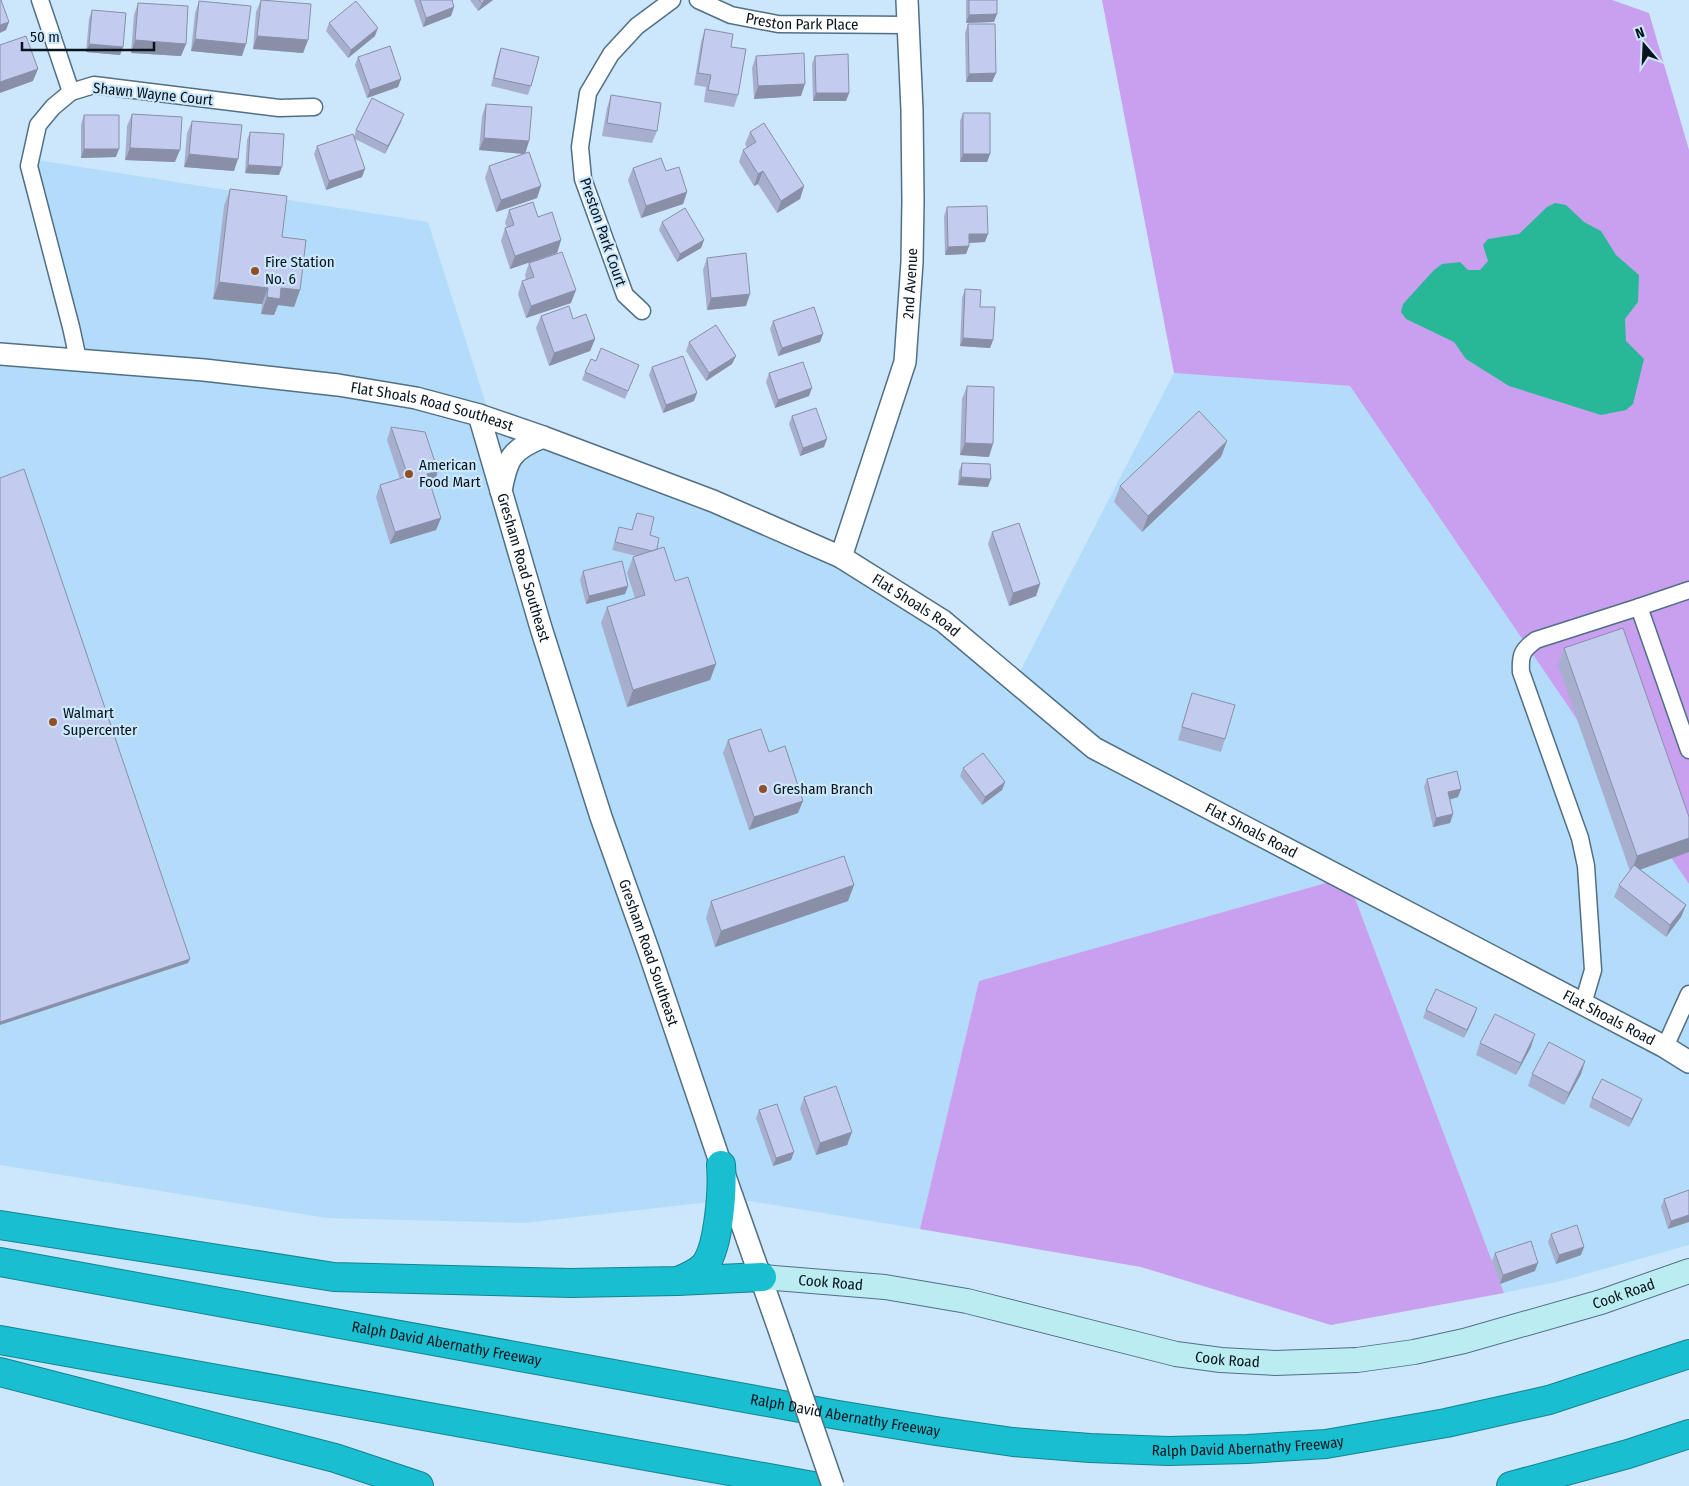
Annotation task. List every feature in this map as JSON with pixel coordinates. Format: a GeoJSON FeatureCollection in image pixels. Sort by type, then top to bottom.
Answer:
{"type":"FeatureCollection","features":[{"type":"Feature","properties":{"kind":"highway"},"geometry":{"type":"LineString","coordinates":[[677,1281],[699,1271],[705,1265],[711,1253],[721,1195],[721,1165]]}},
{"type":"Feature","properties":{"kind":"highway"},"geometry":{"type":"LineString","coordinates":[[0,1225],[334,1277],[570,1283],[762,1277]]}},
{"type":"Feature","properties":{"kind":"highway","name":"Ralph David Abernathy Freeway"},"geometry":{"type":"LineString","coordinates":[[0,1262],[838,1415],[1013,1442],[1090,1448],[1178,1451],[1247,1450],[1326,1444],[1446,1423],[1549,1400],[1689,1354]]}},
{"type":"Feature","properties":{"kind":"highway"},"geometry":{"type":"LineString","coordinates":[[0,1340],[813,1486]]}},
{"type":"Feature","properties":{"kind":"highway"},"geometry":{"type":"LineString","coordinates":[[0,1372],[335,1458],[420,1486]]}},
{"type":"Feature","properties":{"kind":"highway"},"geometry":{"type":"LineString","coordinates":[[1511,1486],[1628,1454],[1689,1434]]}},
{"type":"Feature","properties":{"kind":"main road","name":"Cook Road"},"geometry":{"type":"LineString","coordinates":[[762,1277],[833,1281],[894,1288],[967,1301],[1176,1354],[1221,1360],[1275,1363],[1357,1360],[1414,1352],[1455,1343],[1601,1302],[1689,1271]]}},
{"type":"Feature","properties":{"kind":"street"},"geometry":{"type":"LineString","coordinates":[[40,0],[72,92]]}},
{"type":"Feature","properties":{"kind":"street","name":"Preston Park Court"},"geometry":{"type":"LineString","coordinates":[[642,311],[625,296],[582,179],[580,147],[588,93],[611,54],[636,26],[672,0]]}},
{"type":"Feature","properties":{"kind":"street","name":"Preston Park Place"},"geometry":{"type":"LineString","coordinates":[[698,0],[731,15],[778,24],[908,25]]}},
{"type":"Feature","properties":{"kind":"street","name":"2nd Avenue"},"geometry":{"type":"LineString","coordinates":[[841,557],[905,362],[912,262],[913,201],[912,110],[907,0]]}},
{"type":"Feature","properties":{"kind":"street","name":"Shawn Wayne Court"},"geometry":{"type":"LineString","coordinates":[[78,359],[29,166],[38,126],[53,106],[72,92],[94,85],[279,108],[314,107]]}},
{"type":"Feature","properties":{"kind":"street","name":"Flat Shoals Road Southeast"},"geometry":{"type":"LineString","coordinates":[[0,354],[204,370],[338,384],[416,398],[479,415],[543,437],[713,501],[841,557]]}},
{"type":"Feature","properties":{"kind":"street","name":"Gresham Road Southeast"},"geometry":{"type":"LineString","coordinates":[[479,415],[542,628],[601,816],[650,952],[721,1165],[762,1277],[833,1486]]}},
{"type":"Feature","properties":{"kind":"street"},"geometry":{"type":"LineString","coordinates":[[501,491],[505,468],[514,454],[524,444],[543,437]]}},
{"type":"Feature","properties":{"kind":"street","name":"Flat Shoals Road"},"geometry":{"type":"LineString","coordinates":[[841,557],[942,621],[1094,748],[1665,1047],[1689,1062]]}},
{"type":"Feature","properties":{"kind":"street"},"geometry":{"type":"LineString","coordinates":[[1583,1004],[1593,970],[1586,866],[1580,838],[1521,672],[1520,661],[1524,649],[1536,640],[1689,590]]}},
{"type":"Feature","properties":{"kind":"street"},"geometry":{"type":"LineString","coordinates":[[1639,607],[1689,750]]}},
{"type":"Feature","properties":{"kind":"street"},"geometry":{"type":"LineString","coordinates":[[1665,1047],[1689,994]]}},
{"type":"Feature","properties":{"kind":"shaded area"},"geometry":{"type":"Polygon","coordinates":[[[1102,0],[1612,0],[1649,13],[1689,150],[1689,884],[1350,386],[1174,373],[1102,0]]]}},
{"type":"Feature","properties":{"kind":"shaded area"},"geometry":{"type":"Polygon","coordinates":[[[31,159],[428,222],[486,404],[841,557],[1012,687],[1174,373],[1350,386],[1689,884],[1689,1245],[1561,1281],[1504,1293],[1347,877],[979,981],[920,1229],[737,1199],[524,1223],[327,1218],[0,1165],[0,364],[90,368],[31,159]]]}},
{"type":"Feature","properties":{"kind":"shaded area"},"geometry":{"type":"Polygon","coordinates":[[[1555,203],[1566,205],[1584,222],[1601,231],[1616,255],[1639,275],[1638,302],[1625,319],[1626,341],[1644,359],[1633,404],[1626,410],[1601,415],[1509,386],[1466,359],[1454,342],[1406,319],[1401,312],[1403,304],[1434,270],[1442,264],[1460,262],[1468,270],[1480,270],[1488,261],[1483,245],[1488,239],[1519,234],[1547,207],[1555,203]]]}},
{"type":"Feature","properties":{"kind":"shaded area"},"geometry":{"type":"Polygon","coordinates":[[[1347,877],[1504,1293],[1331,1325],[1141,1267],[920,1229],[979,981],[1347,877]]]}},
{"type":"Feature","properties":{"kind":"building"},"geometry":{"type":"Polygon","coordinates":[[[0,0],[9,22],[0,25],[0,0]]]}},
{"type":"Feature","properties":{"kind":"building"},"geometry":{"type":"Polygon","coordinates":[[[261,0],[311,4],[308,40],[257,36],[261,0]]]}},
{"type":"Feature","properties":{"kind":"building"},"geometry":{"type":"Polygon","coordinates":[[[420,0],[452,0],[454,7],[426,18],[420,0]]]}},
{"type":"Feature","properties":{"kind":"building"},"geometry":{"type":"Polygon","coordinates":[[[969,0],[997,0],[997,14],[969,15],[969,0]]]}},
{"type":"Feature","properties":{"kind":"building"},"geometry":{"type":"Polygon","coordinates":[[[199,1],[251,6],[246,44],[195,39],[199,1]]]}},
{"type":"Feature","properties":{"kind":"building"},"geometry":{"type":"Polygon","coordinates":[[[356,1],[378,28],[351,50],[329,23],[356,1]]]}},
{"type":"Feature","properties":{"kind":"building"},"geometry":{"type":"Polygon","coordinates":[[[138,3],[188,6],[186,44],[135,40],[138,3]]]}},
{"type":"Feature","properties":{"kind":"building"},"geometry":{"type":"Polygon","coordinates":[[[92,10],[126,13],[123,47],[89,44],[92,10]]]}},
{"type":"Feature","properties":{"kind":"building"},"geometry":{"type":"Polygon","coordinates":[[[968,24],[995,24],[996,73],[969,74],[968,24]]]}},
{"type":"Feature","properties":{"kind":"building"},"geometry":{"type":"Polygon","coordinates":[[[705,29],[733,34],[731,47],[746,49],[738,95],[708,90],[711,75],[698,73],[705,29]]]}},
{"type":"Feature","properties":{"kind":"building"},"geometry":{"type":"Polygon","coordinates":[[[26,36],[38,69],[0,82],[0,45],[26,36]]]}},
{"type":"Feature","properties":{"kind":"building"},"geometry":{"type":"Polygon","coordinates":[[[390,46],[401,79],[370,90],[358,57],[390,46]]]}},
{"type":"Feature","properties":{"kind":"building"},"geometry":{"type":"Polygon","coordinates":[[[501,48],[539,57],[531,86],[494,78],[501,48]]]}},
{"type":"Feature","properties":{"kind":"building"},"geometry":{"type":"Polygon","coordinates":[[[804,53],[805,84],[758,86],[756,56],[804,53]]]}},
{"type":"Feature","properties":{"kind":"building"},"geometry":{"type":"Polygon","coordinates":[[[848,54],[849,93],[816,93],[815,56],[848,54]]]}},
{"type":"Feature","properties":{"kind":"building"},"geometry":{"type":"Polygon","coordinates":[[[611,95],[661,103],[657,131],[607,123],[611,95]]]}},
{"type":"Feature","properties":{"kind":"building"},"geometry":{"type":"Polygon","coordinates":[[[372,98],[404,114],[388,146],[356,130],[372,98]]]}},
{"type":"Feature","properties":{"kind":"building"},"geometry":{"type":"Polygon","coordinates":[[[486,104],[532,107],[529,141],[484,138],[486,104]]]}},
{"type":"Feature","properties":{"kind":"building"},"geometry":{"type":"Polygon","coordinates":[[[963,113],[990,113],[990,154],[963,154],[963,113]]]}},
{"type":"Feature","properties":{"kind":"building"},"geometry":{"type":"Polygon","coordinates":[[[132,114],[182,117],[180,150],[130,148],[132,114]]]}},
{"type":"Feature","properties":{"kind":"building"},"geometry":{"type":"Polygon","coordinates":[[[84,115],[119,115],[119,149],[84,149],[84,115]]]}},
{"type":"Feature","properties":{"kind":"building"},"geometry":{"type":"Polygon","coordinates":[[[192,121],[242,125],[238,159],[189,154],[192,121]]]}},
{"type":"Feature","properties":{"kind":"building"},"geometry":{"type":"Polygon","coordinates":[[[764,123],[804,186],[781,201],[763,171],[758,174],[743,150],[756,142],[750,132],[764,123]]]}},
{"type":"Feature","properties":{"kind":"building"},"geometry":{"type":"Polygon","coordinates":[[[250,132],[284,134],[282,167],[248,165],[250,132]]]}},
{"type":"Feature","properties":{"kind":"building"},"geometry":{"type":"Polygon","coordinates":[[[353,134],[365,169],[329,181],[317,146],[353,134]]]}},
{"type":"Feature","properties":{"kind":"building"},"geometry":{"type":"Polygon","coordinates":[[[529,152],[541,186],[501,200],[489,166],[529,152]]]}},
{"type":"Feature","properties":{"kind":"building"},"geometry":{"type":"Polygon","coordinates":[[[661,158],[666,171],[679,167],[687,192],[646,206],[633,168],[661,158]]]}},
{"type":"Feature","properties":{"kind":"building"},"geometry":{"type":"Polygon","coordinates":[[[230,189],[287,196],[282,237],[306,240],[300,290],[281,288],[280,299],[267,297],[268,288],[219,282],[230,189]]]}},
{"type":"Feature","properties":{"kind":"building"},"geometry":{"type":"Polygon","coordinates":[[[533,202],[538,217],[552,212],[561,240],[515,256],[505,228],[514,225],[509,210],[533,202]]]}},
{"type":"Feature","properties":{"kind":"building"},"geometry":{"type":"Polygon","coordinates":[[[987,206],[988,234],[969,234],[969,246],[948,247],[947,207],[987,206]]]}},
{"type":"Feature","properties":{"kind":"building"},"geometry":{"type":"Polygon","coordinates":[[[685,208],[704,240],[680,254],[662,222],[685,208]]]}},
{"type":"Feature","properties":{"kind":"building"},"geometry":{"type":"Polygon","coordinates":[[[562,252],[576,290],[531,306],[522,281],[534,277],[529,263],[562,252]]]}},
{"type":"Feature","properties":{"kind":"building"},"geometry":{"type":"Polygon","coordinates":[[[746,253],[750,294],[711,298],[707,258],[746,253]]]}},
{"type":"Feature","properties":{"kind":"building"},"geometry":{"type":"Polygon","coordinates":[[[965,289],[981,290],[980,307],[995,307],[993,340],[963,338],[965,289]]]}},
{"type":"Feature","properties":{"kind":"building"},"geometry":{"type":"Polygon","coordinates":[[[569,306],[573,319],[586,314],[595,339],[554,353],[541,316],[569,306]]]}},
{"type":"Feature","properties":{"kind":"building"},"geometry":{"type":"Polygon","coordinates":[[[814,307],[823,334],[782,348],[773,321],[814,307]]]}},
{"type":"Feature","properties":{"kind":"building"},"geometry":{"type":"Polygon","coordinates":[[[716,325],[736,356],[709,373],[689,342],[716,325]]]}},
{"type":"Feature","properties":{"kind":"building"},"geometry":{"type":"Polygon","coordinates":[[[601,348],[639,365],[628,391],[585,372],[591,359],[596,361],[601,348]]]}},
{"type":"Feature","properties":{"kind":"building"},"geometry":{"type":"Polygon","coordinates":[[[683,356],[697,393],[666,405],[652,367],[683,356]]]}},
{"type":"Feature","properties":{"kind":"building"},"geometry":{"type":"Polygon","coordinates":[[[803,362],[812,388],[778,400],[769,373],[803,362]]]}},
{"type":"Feature","properties":{"kind":"building"},"geometry":{"type":"Polygon","coordinates":[[[967,386],[994,387],[993,444],[965,443],[967,386]]]}},
{"type":"Feature","properties":{"kind":"building"},"geometry":{"type":"Polygon","coordinates":[[[816,408],[827,439],[803,448],[792,416],[816,408]]]}},
{"type":"Feature","properties":{"kind":"building"},"geometry":{"type":"Polygon","coordinates":[[[1199,411],[1227,441],[1148,516],[1120,486],[1199,411]]]}},
{"type":"Feature","properties":{"kind":"building"},"geometry":{"type":"Polygon","coordinates":[[[391,427],[425,432],[438,471],[427,474],[441,518],[395,532],[380,485],[408,476],[391,427]]]}},
{"type":"Feature","properties":{"kind":"building"},"geometry":{"type":"Polygon","coordinates":[[[962,463],[990,464],[991,479],[961,477],[962,463]]]}},
{"type":"Feature","properties":{"kind":"building","name":"Walmart Supercenter"},"geometry":{"type":"Polygon","coordinates":[[[24,469],[190,959],[0,1022],[0,478],[24,469]]]}},
{"type":"Feature","properties":{"kind":"building"},"geometry":{"type":"Polygon","coordinates":[[[637,513],[654,517],[650,535],[659,538],[657,549],[652,551],[615,542],[619,527],[632,530],[637,513]]]}},
{"type":"Feature","properties":{"kind":"building"},"geometry":{"type":"Polygon","coordinates":[[[1019,523],[1040,584],[1013,593],[992,532],[1019,523]]]}},
{"type":"Feature","properties":{"kind":"building"},"geometry":{"type":"Polygon","coordinates":[[[664,547],[675,581],[688,577],[716,664],[633,690],[607,607],[645,595],[633,557],[664,547]]]}},
{"type":"Feature","properties":{"kind":"building"},"geometry":{"type":"Polygon","coordinates":[[[622,561],[628,586],[589,596],[583,571],[622,561]]]}},
{"type":"Feature","properties":{"kind":"building"},"geometry":{"type":"Polygon","coordinates":[[[1623,628],[1689,817],[1689,838],[1637,856],[1564,648],[1623,628]]]}},
{"type":"Feature","properties":{"kind":"building"},"geometry":{"type":"Polygon","coordinates":[[[1192,693],[1235,705],[1225,739],[1182,727],[1192,693]]]}},
{"type":"Feature","properties":{"kind":"building","name":"Gresham Branch"},"geometry":{"type":"Polygon","coordinates":[[[761,729],[769,752],[785,746],[803,801],[754,817],[728,740],[761,729]]]}},
{"type":"Feature","properties":{"kind":"building"},"geometry":{"type":"Polygon","coordinates":[[[983,753],[1005,782],[985,797],[963,768],[983,753]]]}},
{"type":"Feature","properties":{"kind":"building"},"geometry":{"type":"Polygon","coordinates":[[[1457,771],[1461,789],[1448,792],[1453,814],[1436,818],[1427,779],[1457,771]]]}},
{"type":"Feature","properties":{"kind":"building"},"geometry":{"type":"Polygon","coordinates":[[[844,856],[854,885],[721,931],[711,901],[844,856]]]}},
{"type":"Feature","properties":{"kind":"building"},"geometry":{"type":"Polygon","coordinates":[[[1634,865],[1686,905],[1670,925],[1619,885],[1634,865]]]}},
{"type":"Feature","properties":{"kind":"building"},"geometry":{"type":"Polygon","coordinates":[[[1436,989],[1477,1008],[1467,1030],[1426,1010],[1436,989]]]}},
{"type":"Feature","properties":{"kind":"building"},"geometry":{"type":"Polygon","coordinates":[[[1495,1014],[1535,1034],[1521,1063],[1480,1043],[1495,1014]]]}},
{"type":"Feature","properties":{"kind":"building"},"geometry":{"type":"Polygon","coordinates":[[[1549,1042],[1585,1061],[1569,1093],[1532,1074],[1549,1042]]]}},
{"type":"Feature","properties":{"kind":"building"},"geometry":{"type":"Polygon","coordinates":[[[1602,1079],[1642,1099],[1632,1119],[1592,1098],[1602,1079]]]}},
{"type":"Feature","properties":{"kind":"building"},"geometry":{"type":"Polygon","coordinates":[[[836,1086],[852,1132],[820,1143],[804,1097],[836,1086]]]}},
{"type":"Feature","properties":{"kind":"building"},"geometry":{"type":"Polygon","coordinates":[[[777,1104],[794,1152],[776,1158],[759,1110],[777,1104]]]}},
{"type":"Feature","properties":{"kind":"building"},"geometry":{"type":"Polygon","coordinates":[[[1689,1190],[1689,1215],[1671,1221],[1664,1199],[1689,1190]]]}},
{"type":"Feature","properties":{"kind":"building"},"geometry":{"type":"Polygon","coordinates":[[[1577,1225],[1584,1247],[1559,1255],[1551,1234],[1577,1225]]]}},
{"type":"Feature","properties":{"kind":"building"},"geometry":{"type":"Polygon","coordinates":[[[1531,1241],[1538,1263],[1503,1275],[1495,1253],[1531,1241]]]}},
{"type":"Feature","properties":{"kind":"place","name":"Fire Station No. 6"},"geometry":{"type":"Point","coordinates":[255,271]}},
{"type":"Feature","properties":{"kind":"place","name":"American Food Mart"},"geometry":{"type":"Point","coordinates":[409,474]}},
{"type":"Feature","properties":{"kind":"place","name":"Walmart Supercenter"},"geometry":{"type":"Point","coordinates":[53,722]}},
{"type":"Feature","properties":{"kind":"place","name":"Gresham Branch"},"geometry":{"type":"Point","coordinates":[763,789]}}]}
